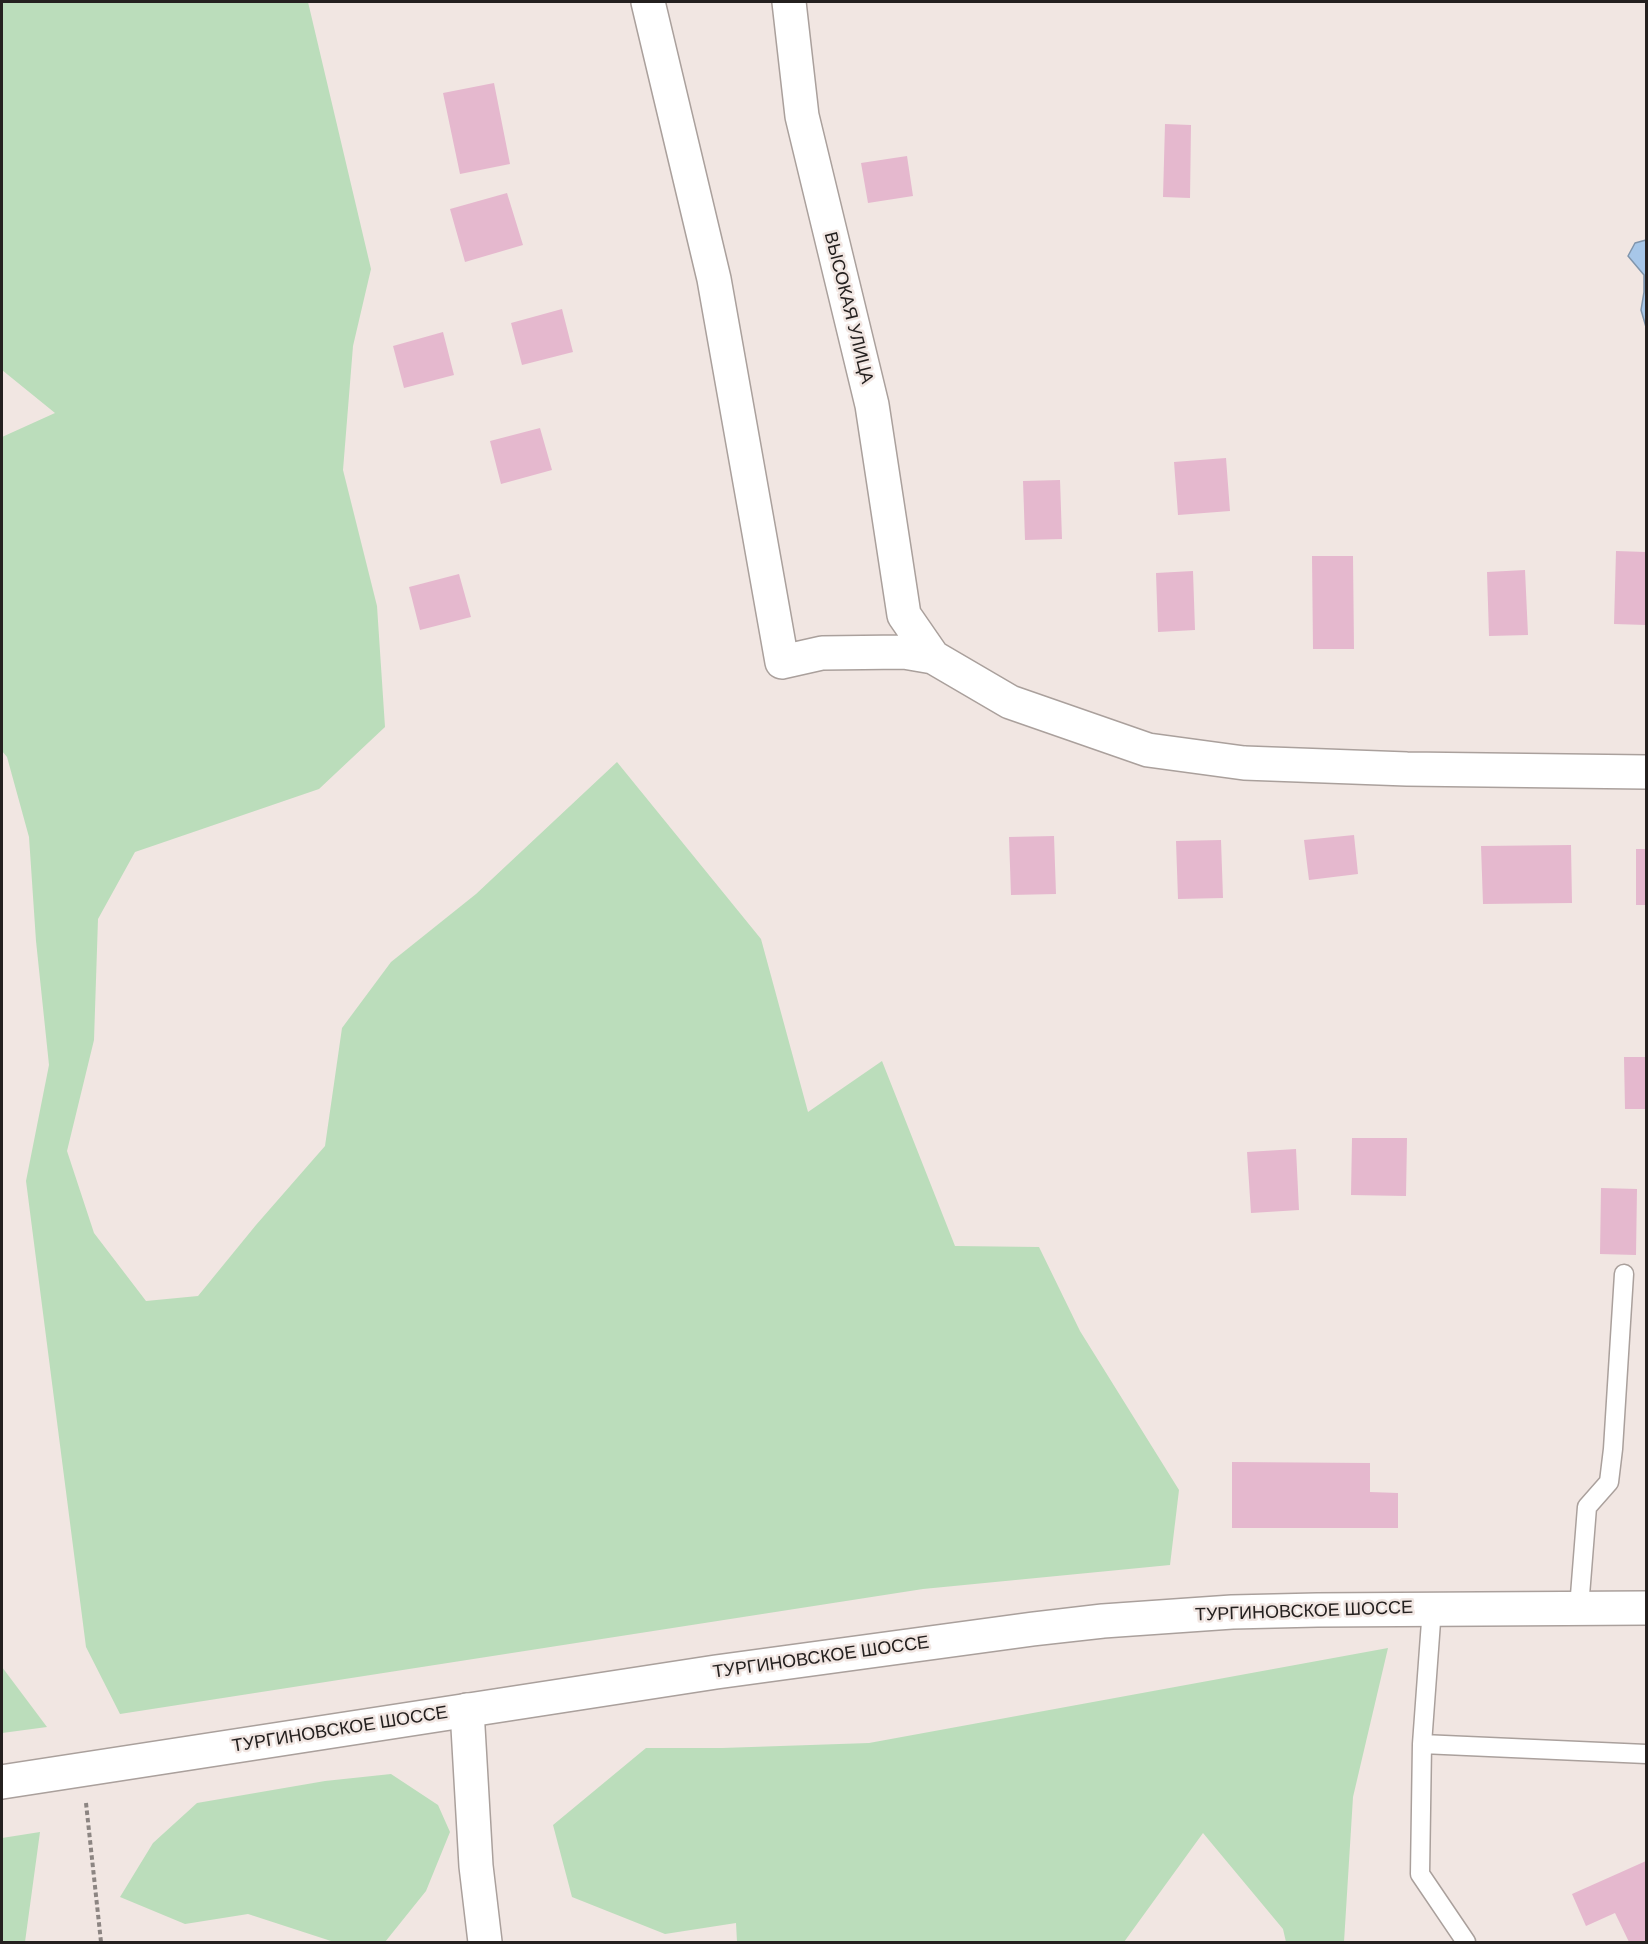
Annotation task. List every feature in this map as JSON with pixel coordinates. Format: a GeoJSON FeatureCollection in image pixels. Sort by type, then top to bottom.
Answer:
{"type":"FeatureCollection","features":[{"type":"Feature","properties":{"kind":"street"},"geometry":{"type":"LineString","coordinates":[[648,2],[714,279],[782,662],[822,653],[904,652],[933,657],[1010,702],[1148,750],[1244,763],[1407,769],[1647,772]]}},
{"type":"Feature","properties":{"kind":"street","name":"ВЫСОКАЯ УЛИЦА"},"geometry":{"type":"LineString","coordinates":[[789,2],[802,116],[872,405],[904,615],[933,657]]}},
{"type":"Feature","properties":{"kind":"street","name":"ТУРГИНОВСКОЕ ШОССЕ"},"geometry":{"type":"LineString","coordinates":[[2,1782],[740,1669],[1103,1621],[1232,1612],[1432,1608],[1647,1608]]}},
{"type":"Feature","properties":{"kind":"street"},"geometry":{"type":"LineString","coordinates":[[467,1710],[476,1866],[486,1942]]}},
{"type":"Feature","properties":{"kind":"lane"},"geometry":{"type":"LineString","coordinates":[[1579,1608],[1587,1507],[1609,1482],[1624,1274]]}},
{"type":"Feature","properties":{"kind":"lane"},"geometry":{"type":"LineString","coordinates":[[1432,1608],[1422,1744],[1420,1874],[1466,1942]]}},
{"type":"Feature","properties":{"kind":"lane"},"geometry":{"type":"LineString","coordinates":[[1422,1744],[1647,1754]]}},
{"type":"Feature","properties":{"kind":"path"},"geometry":{"type":"LineString","coordinates":[[83,1770],[101,1942]]}},
{"type":"Feature","properties":{"kind":"green space"},"geometry":{"type":"Polygon","coordinates":[[[2,2],[308,2],[371,269],[353,346],[343,470],[377,606],[385,727],[319,789],[135,852],[98,919],[94,1040],[67,1151],[94,1233],[146,1301],[198,1296],[325,1146],[342,1028],[391,962],[476,894],[617,762],[761,939],[808,1112],[882,1061],[955,1246],[1039,1247],[1080,1331],[1179,1490],[1170,1565],[923,1589],[120,1714],[86,1647],[26,1181],[49,1065],[36,941],[29,837],[7,757],[2,751],[2,437],[55,413],[2,370],[2,2]]]}},
{"type":"Feature","properties":{"kind":"green space"},"geometry":{"type":"Polygon","coordinates":[[[1388,1648],[1353,1797],[1344,1942],[1286,1942],[1283,1929],[1203,1833],[1124,1942],[737,1942],[736,1923],[665,1934],[572,1897],[553,1825],[646,1748],[869,1743],[1388,1648]]]}},
{"type":"Feature","properties":{"kind":"green space"},"geometry":{"type":"Polygon","coordinates":[[[2,1667],[47,1727],[2,1733],[2,1667]]]}},
{"type":"Feature","properties":{"kind":"green space"},"geometry":{"type":"Polygon","coordinates":[[[391,1774],[438,1805],[450,1832],[426,1891],[385,1942],[331,1941],[248,1914],[185,1924],[120,1897],[153,1843],[197,1803],[325,1781],[391,1774]]]}},
{"type":"Feature","properties":{"kind":"green space"},"geometry":{"type":"Polygon","coordinates":[[[40,1832],[25,1942],[2,1942],[2,1838],[40,1832]]]}},
{"type":"Feature","properties":{"kind":"water"},"geometry":{"type":"Polygon","coordinates":[[[1646,240],[1646,327],[1641,310],[1644,275],[1628,256],[1635,243],[1646,240]]]}},
{"type":"Feature","properties":{"kind":"building"},"geometry":{"type":"Polygon","coordinates":[[[494,83],[510,164],[460,174],[443,93],[494,83]]]}},
{"type":"Feature","properties":{"kind":"building"},"geometry":{"type":"Polygon","coordinates":[[[1165,124],[1191,125],[1190,198],[1163,197],[1165,124]]]}},
{"type":"Feature","properties":{"kind":"building"},"geometry":{"type":"Polygon","coordinates":[[[907,156],[913,196],[868,203],[861,163],[907,156]]]}},
{"type":"Feature","properties":{"kind":"building"},"geometry":{"type":"Polygon","coordinates":[[[507,193],[523,245],[465,262],[450,209],[507,193]]]}},
{"type":"Feature","properties":{"kind":"building"},"geometry":{"type":"Polygon","coordinates":[[[562,309],[573,352],[522,365],[511,323],[562,309]]]}},
{"type":"Feature","properties":{"kind":"building"},"geometry":{"type":"Polygon","coordinates":[[[443,332],[454,375],[404,388],[393,346],[443,332]]]}},
{"type":"Feature","properties":{"kind":"building"},"geometry":{"type":"Polygon","coordinates":[[[540,428],[552,470],[501,484],[490,441],[540,428]]]}},
{"type":"Feature","properties":{"kind":"building"},"geometry":{"type":"Polygon","coordinates":[[[1226,458],[1230,511],[1178,515],[1174,462],[1226,458]]]}},
{"type":"Feature","properties":{"kind":"building"},"geometry":{"type":"Polygon","coordinates":[[[1060,480],[1062,539],[1025,540],[1023,481],[1060,480]]]}},
{"type":"Feature","properties":{"kind":"building"},"geometry":{"type":"Polygon","coordinates":[[[1616,551],[1646,552],[1646,625],[1614,624],[1616,551]]]}},
{"type":"Feature","properties":{"kind":"building"},"geometry":{"type":"Polygon","coordinates":[[[1312,556],[1353,556],[1354,649],[1313,649],[1312,556]]]}},
{"type":"Feature","properties":{"kind":"building"},"geometry":{"type":"Polygon","coordinates":[[[1525,570],[1528,635],[1489,636],[1487,572],[1525,570]]]}},
{"type":"Feature","properties":{"kind":"building"},"geometry":{"type":"Polygon","coordinates":[[[1193,571],[1195,630],[1158,632],[1156,573],[1193,571]]]}},
{"type":"Feature","properties":{"kind":"building"},"geometry":{"type":"Polygon","coordinates":[[[459,574],[471,617],[420,630],[409,587],[459,574]]]}},
{"type":"Feature","properties":{"kind":"building"},"geometry":{"type":"Polygon","coordinates":[[[1354,835],[1358,874],[1309,880],[1304,840],[1354,835]]]}},
{"type":"Feature","properties":{"kind":"building"},"geometry":{"type":"Polygon","coordinates":[[[1054,836],[1056,894],[1011,895],[1009,837],[1054,836]]]}},
{"type":"Feature","properties":{"kind":"building"},"geometry":{"type":"Polygon","coordinates":[[[1221,840],[1223,898],[1178,899],[1176,841],[1221,840]]]}},
{"type":"Feature","properties":{"kind":"building"},"geometry":{"type":"Polygon","coordinates":[[[1571,845],[1572,903],[1483,904],[1481,846],[1571,845]]]}},
{"type":"Feature","properties":{"kind":"building"},"geometry":{"type":"Polygon","coordinates":[[[1636,849],[1646,849],[1646,905],[1636,905],[1636,849]]]}},
{"type":"Feature","properties":{"kind":"building"},"geometry":{"type":"Polygon","coordinates":[[[1624,1057],[1646,1057],[1646,1109],[1625,1109],[1624,1057]]]}},
{"type":"Feature","properties":{"kind":"building"},"geometry":{"type":"Polygon","coordinates":[[[1352,1138],[1407,1138],[1406,1196],[1351,1195],[1352,1138]]]}},
{"type":"Feature","properties":{"kind":"building"},"geometry":{"type":"Polygon","coordinates":[[[1296,1149],[1299,1210],[1251,1213],[1247,1152],[1296,1149]]]}},
{"type":"Feature","properties":{"kind":"building"},"geometry":{"type":"Polygon","coordinates":[[[1601,1188],[1637,1189],[1636,1255],[1600,1254],[1601,1188]]]}},
{"type":"Feature","properties":{"kind":"building"},"geometry":{"type":"Polygon","coordinates":[[[1232,1462],[1370,1463],[1370,1492],[1398,1493],[1398,1528],[1232,1528],[1232,1462]]]}},
{"type":"Feature","properties":{"kind":"building"},"geometry":{"type":"Polygon","coordinates":[[[1646,1861],[1646,1942],[1629,1942],[1615,1913],[1586,1926],[1572,1894],[1646,1861]]]}}]}
